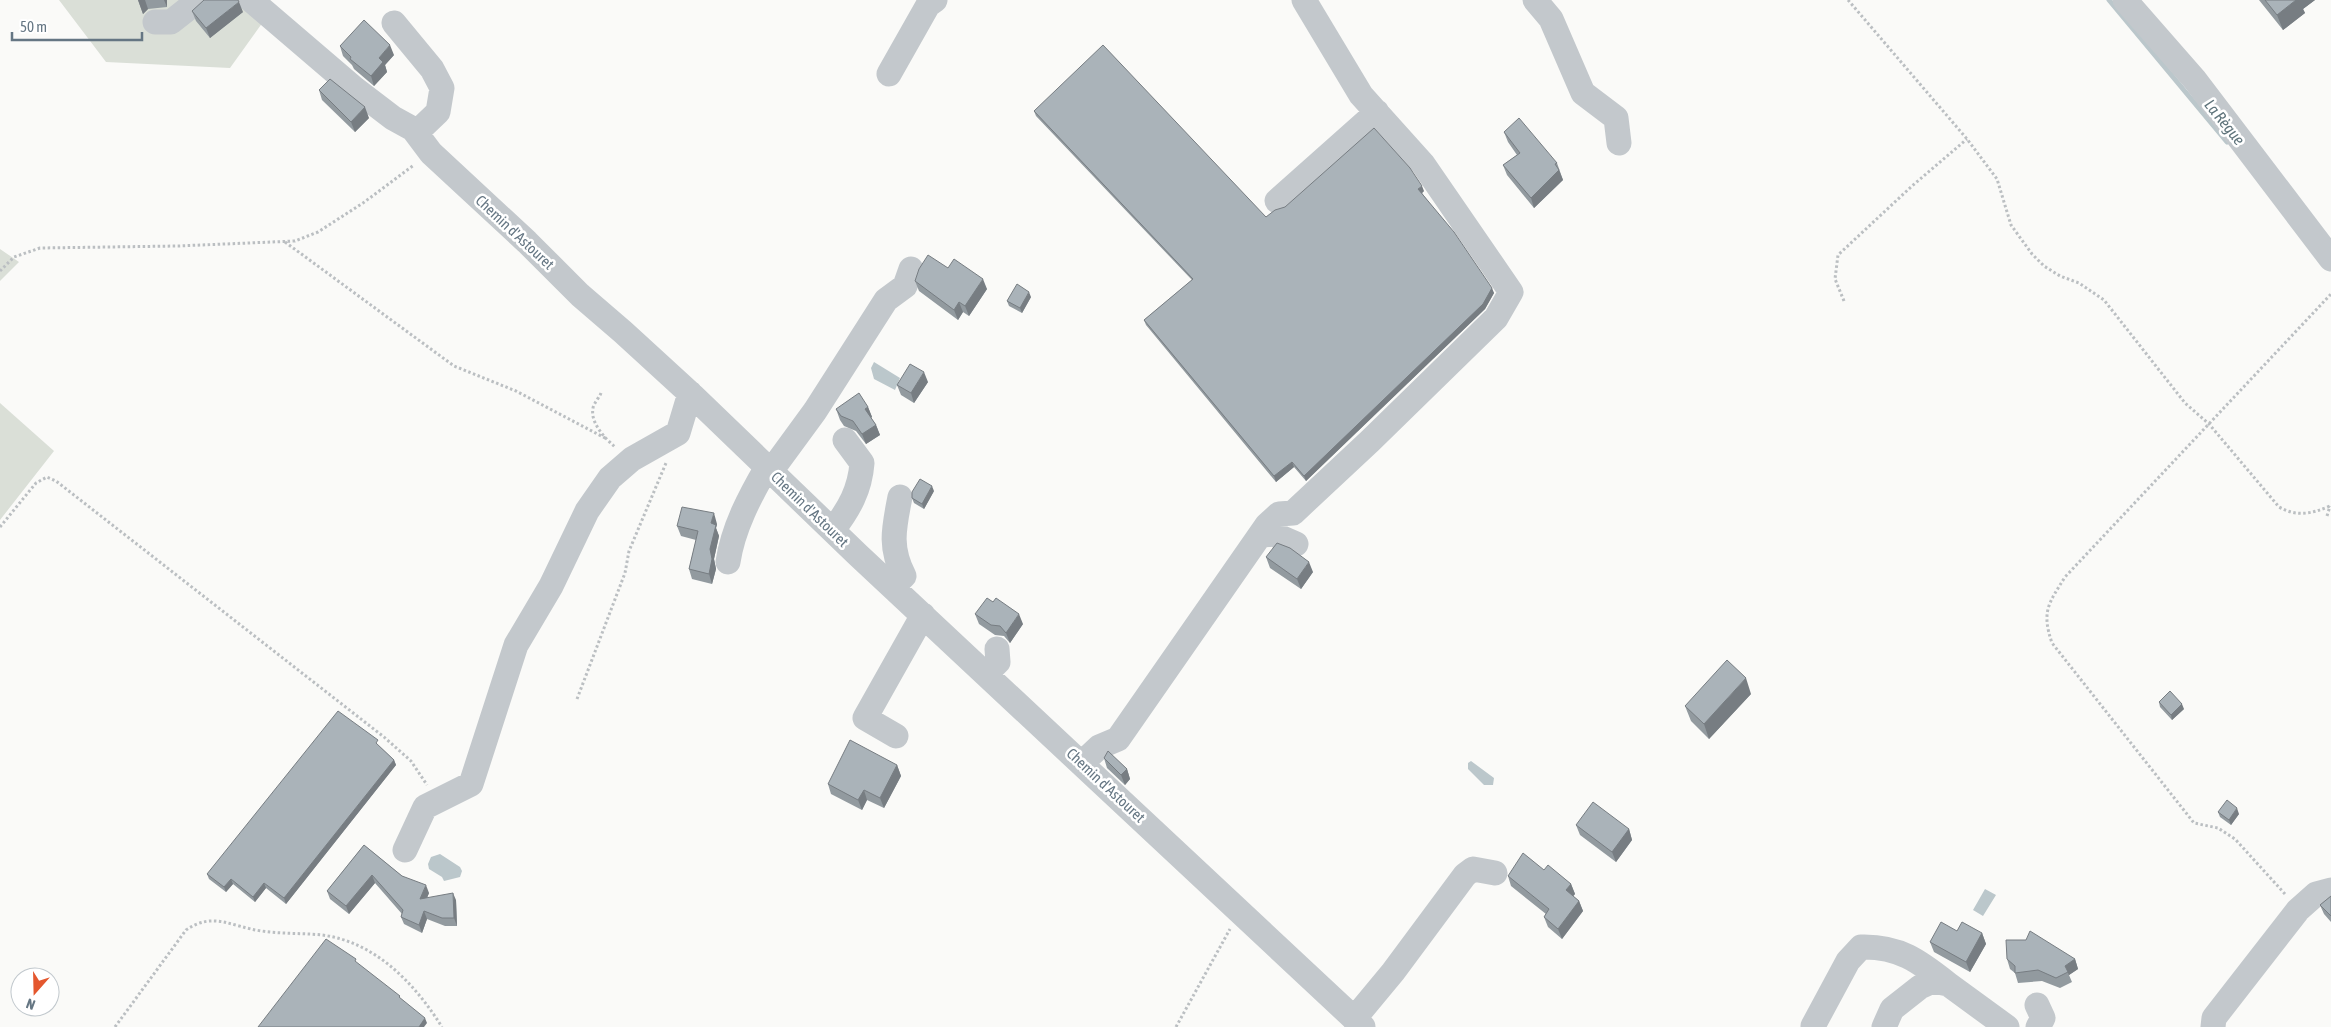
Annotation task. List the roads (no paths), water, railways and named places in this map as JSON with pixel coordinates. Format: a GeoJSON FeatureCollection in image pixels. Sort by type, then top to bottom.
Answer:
{"type":"FeatureCollection","features":[{"type":"Feature","properties":{"kind":"street"},"geometry":{"type":"LineString","coordinates":[[155,22],[170,22],[199,0]]}},
{"type":"Feature","properties":{"kind":"street","name":"Chemin d'Astouret"},"geometry":{"type":"LineString","coordinates":[[251,0],[354,89],[409,128],[431,153],[527,242],[580,295],[690,393],[923,615],[1359,1023]]}},
{"type":"Feature","properties":{"kind":"street"},"geometry":{"type":"LineString","coordinates":[[889,74],[928,5],[935,0]]}},
{"type":"Feature","properties":{"kind":"street"},"geometry":{"type":"LineString","coordinates":[[1082,763],[1100,747],[1118,739],[1267,525],[1279,514],[1293,513],[1370,441],[1496,318],[1511,292],[1423,164],[1361,95],[1304,0]]}},
{"type":"Feature","properties":{"kind":"street"},"geometry":{"type":"LineString","coordinates":[[1535,0],[1551,19],[1583,93],[1616,118],[1619,143]]}},
{"type":"Feature","properties":{"kind":"street"},"geometry":{"type":"LineString","coordinates":[[2125,0],[2195,80],[2331,259]]}},
{"type":"Feature","properties":{"kind":"street"},"geometry":{"type":"LineString","coordinates":[[375,128],[409,128],[438,112],[442,88],[432,69],[394,23]]}},
{"type":"Feature","properties":{"kind":"street"},"geometry":{"type":"LineString","coordinates":[[1277,201],[1377,112]]}},
{"type":"Feature","properties":{"kind":"street"},"geometry":{"type":"LineString","coordinates":[[728,562],[731,541],[754,488],[810,418],[886,300],[905,286],[912,269]]}},
{"type":"Feature","properties":{"kind":"street"},"geometry":{"type":"LineString","coordinates":[[405,850],[424,806],[471,784],[516,645],[551,586],[594,499],[610,478],[632,459],[678,432],[690,393]]}},
{"type":"Feature","properties":{"kind":"street"},"geometry":{"type":"LineString","coordinates":[[833,530],[846,513],[861,479],[862,463],[845,440]]}},
{"type":"Feature","properties":{"kind":"street"},"geometry":{"type":"LineString","coordinates":[[894,587],[904,576],[895,559],[894,527],[900,496]]}},
{"type":"Feature","properties":{"kind":"street"},"geometry":{"type":"LineString","coordinates":[[1262,534],[1273,534],[1296,544]]}},
{"type":"Feature","properties":{"kind":"street"},"geometry":{"type":"LineString","coordinates":[[896,736],[865,718],[923,615]]}},
{"type":"Feature","properties":{"kind":"street"},"geometry":{"type":"LineString","coordinates":[[987,673],[998,662],[998,649]]}},
{"type":"Feature","properties":{"kind":"street"},"geometry":{"type":"LineString","coordinates":[[1359,1023],[1465,875],[1473,869],[1495,873]]}},
{"type":"Feature","properties":{"kind":"street"},"geometry":{"type":"LineString","coordinates":[[2213,1027],[2214,1018],[2298,910],[2316,894],[2331,890]]}},
{"type":"Feature","properties":{"kind":"street"},"geometry":{"type":"LineString","coordinates":[[1813,1026],[1848,961],[1861,947],[1880,946],[1901,952],[1926,966],[2007,1027]]}},
{"type":"Feature","properties":{"kind":"street"},"geometry":{"type":"LineString","coordinates":[[1884,1027],[1892,1009],[1920,987],[1934,981],[1948,984]]}},
{"type":"Feature","properties":{"kind":"waterway","name":"La Règue"},"geometry":{"type":"LineString","coordinates":[[2109,0],[2227,142]]}}]}
